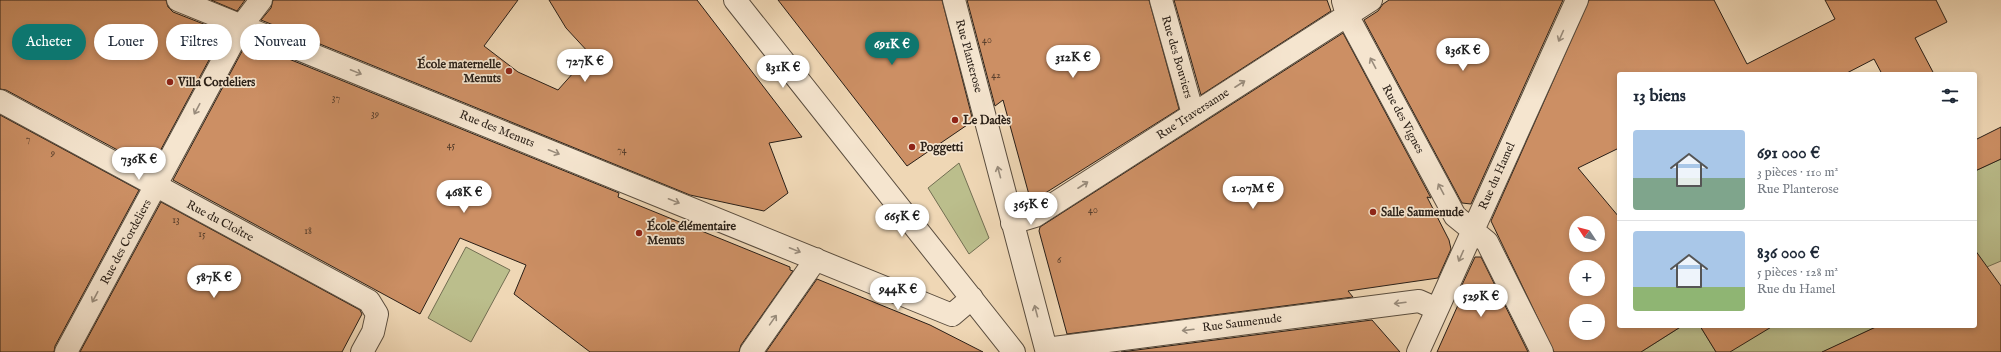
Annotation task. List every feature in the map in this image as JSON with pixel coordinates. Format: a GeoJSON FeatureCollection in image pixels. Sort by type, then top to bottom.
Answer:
{"type":"FeatureCollection","features":[{"type":"Feature","properties":{"kind":"street","name":"Rue des Menuts"},"geometry":{"type":"LineString","coordinates":[[178,0],[240,24]]}},
{"type":"Feature","properties":{"kind":"street","name":"Rue des Cordeliers"},"geometry":{"type":"LineString","coordinates":[[243,24],[261,0]]}},
{"type":"Feature","properties":{"kind":"street"},"geometry":{"type":"LineString","coordinates":[[735,0],[1014,352]]}},
{"type":"Feature","properties":{"kind":"street","name":"Rue Planterose"},"geometry":{"type":"LineString","coordinates":[[954,0],[1044,350]]}},
{"type":"Feature","properties":{"kind":"street","name":"Rue des Bouviers"},"geometry":{"type":"LineString","coordinates":[[1161,0],[1193,114]]}},
{"type":"Feature","properties":{"kind":"street","name":"Rue Traversanne"},"geometry":{"type":"LineString","coordinates":[[1012,222],[1035,216],[1193,114],[1345,8],[1371,0]]}},
{"type":"Feature","properties":{"kind":"street","name":"Rue du Hamel"},"geometry":{"type":"LineString","coordinates":[[1418,352],[1577,0]]}},
{"type":"Feature","properties":{"kind":"street","name":"Rue des Vignes"},"geometry":{"type":"LineString","coordinates":[[1345,8],[1455,216],[1487,242],[1542,352]]}},
{"type":"Feature","properties":{"kind":"street","name":"Rue des Cordeliers"},"geometry":{"type":"LineString","coordinates":[[66,352],[240,29]]}},
{"type":"Feature","properties":{"kind":"street","name":"Rue des Menuts"},"geometry":{"type":"LineString","coordinates":[[320,57],[952,315],[972,298]]}},
{"type":"Feature","properties":{"kind":"street","name":"Rue du Cloître"},"geometry":{"type":"LineString","coordinates":[[0,100],[155,186],[369,301],[377,314],[373,332],[362,352]]}},
{"type":"Feature","properties":{"kind":"street"},"geometry":{"type":"LineString","coordinates":[[751,352],[816,259]]}},
{"type":"Feature","properties":{"kind":"street","name":"Rue Saumenude"},"geometry":{"type":"LineString","coordinates":[[1044,350],[1419,301],[1437,309]]}},
{"type":"Feature","properties":{"kind":"green space"},"geometry":{"type":"Polygon","coordinates":[[[2001,159],[2001,261],[1977,271],[1977,170],[2001,159]]]}},
{"type":"Feature","properties":{"kind":"green space"},"geometry":{"type":"Polygon","coordinates":[[[959,163],[989,238],[969,254],[928,188],[959,163]]]}},
{"type":"Feature","properties":{"kind":"green space"},"geometry":{"type":"Polygon","coordinates":[[[466,247],[510,270],[471,342],[428,318],[466,247]]]}},
{"type":"Feature","properties":{"kind":"green space"},"geometry":{"type":"Polygon","coordinates":[[[1679,328],[1701,328],[1716,352],[1641,352],[1679,328]]]}},
{"type":"Feature","properties":{"kind":"green space"},"geometry":{"type":"Polygon","coordinates":[[[1748,328],[1874,328],[1823,352],[1730,352],[1748,328]]]}},
{"type":"Feature","properties":{"kind":"building"},"geometry":{"type":"Polygon","coordinates":[[[0,0],[166,0],[168,7],[173,12],[204,24],[166,24],[166,60],[209,60],[151,168],[6,90],[0,89],[0,0]]]}},
{"type":"Feature","properties":{"kind":"building"},"geometry":{"type":"Polygon","coordinates":[[[211,0],[245,0],[237,11],[211,0]]]}},
{"type":"Feature","properties":{"kind":"building"},"geometry":{"type":"Polygon","coordinates":[[[273,0],[518,0],[484,46],[518,72],[558,90],[590,54],[566,28],[549,0],[697,0],[802,137],[769,143],[788,193],[764,211],[690,195],[320,44],[320,24],[271,24],[261,20],[271,8],[273,0]]]}},
{"type":"Feature","properties":{"kind":"building"},"geometry":{"type":"Polygon","coordinates":[[[778,0],[942,0],[973,121],[907,166],[778,0]]]}},
{"type":"Feature","properties":{"kind":"building"},"geometry":{"type":"Polygon","coordinates":[[[967,0],[1149,0],[1179,109],[1031,202],[1003,100],[995,106],[967,0]]]}},
{"type":"Feature","properties":{"kind":"building"},"geometry":{"type":"Polygon","coordinates":[[[1174,0],[1327,0],[1331,11],[1201,95],[1174,0]]]}},
{"type":"Feature","properties":{"kind":"building"},"geometry":{"type":"Polygon","coordinates":[[[1389,0],[1563,0],[1471,204],[1462,203],[1364,20],[1378,11],[1383,4],[1389,0]]]}},
{"type":"Feature","properties":{"kind":"building"},"geometry":{"type":"Polygon","coordinates":[[[1589,0],[1714,0],[1747,64],[1835,19],[1825,0],[1936,0],[1947,22],[1915,38],[1933,72],[1881,72],[1874,59],[1849,72],[1617,72],[1617,149],[1578,168],[1617,215],[1617,328],[1679,328],[1641,352],[1554,352],[1491,221],[1589,0]]]}},
{"type":"Feature","properties":{"kind":"building"},"geometry":{"type":"Polygon","coordinates":[[[1343,33],[1431,198],[1427,197],[1449,240],[1451,249],[1438,278],[1348,291],[1353,297],[1067,334],[1039,231],[1040,227],[1343,33]]]}},
{"type":"Feature","properties":{"kind":"building"},"geometry":{"type":"Polygon","coordinates":[[[240,55],[240,60],[291,60],[619,193],[618,197],[790,267],[790,270],[793,271],[741,345],[739,352],[590,352],[514,294],[526,265],[460,238],[420,314],[173,180],[240,55]]]}},
{"type":"Feature","properties":{"kind":"building"},"geometry":{"type":"Polygon","coordinates":[[[0,115],[139,190],[55,346],[54,352],[0,352],[0,115]]]}},
{"type":"Feature","properties":{"kind":"building"},"geometry":{"type":"Polygon","coordinates":[[[2001,127],[2001,159],[1977,170],[1977,139],[2001,127]]]}},
{"type":"Feature","properties":{"kind":"building"},"geometry":{"type":"Polygon","coordinates":[[[161,202],[360,310],[362,314],[342,352],[80,352],[161,202]]]}},
{"type":"Feature","properties":{"kind":"building"},"geometry":{"type":"Polygon","coordinates":[[[1977,253],[2001,286],[2001,352],[1822,352],[1874,328],[1977,328],[1977,253]]]}},
{"type":"Feature","properties":{"kind":"building"},"geometry":{"type":"Polygon","coordinates":[[[1475,257],[1481,257],[1528,352],[1437,352],[1458,305],[1455,300],[1475,257]]]}},
{"type":"Feature","properties":{"kind":"building"},"geometry":{"type":"Polygon","coordinates":[[[817,279],[930,325],[983,352],[766,352],[817,279]]]}},
{"type":"Feature","properties":{"kind":"building"},"geometry":{"type":"Polygon","coordinates":[[[1372,320],[1400,352],[1121,352],[1372,320]]]}},
{"type":"Feature","properties":{"kind":"building"},"geometry":{"type":"Polygon","coordinates":[[[1701,328],[1770,328],[1730,352],[1716,352],[1701,328]]]}},
{"type":"Feature","properties":{"kind":"place","name":"École maternelle Menuts"},"geometry":{"type":"Point","coordinates":[509,71]}},
{"type":"Feature","properties":{"kind":"place","name":"Villa Cordeliers"},"geometry":{"type":"Point","coordinates":[170,82]}},
{"type":"Feature","properties":{"kind":"place","name":"Le Dadès"},"geometry":{"type":"Point","coordinates":[955,120]}},
{"type":"Feature","properties":{"kind":"place","name":"Poggetti"},"geometry":{"type":"Point","coordinates":[912,147]}},
{"type":"Feature","properties":{"kind":"place","name":"Salle Saumenude"},"geometry":{"type":"Point","coordinates":[1373,212]}},
{"type":"Feature","properties":{"kind":"place","name":"École élémentaire Menuts"},"geometry":{"type":"Point","coordinates":[639,233]}}]}
